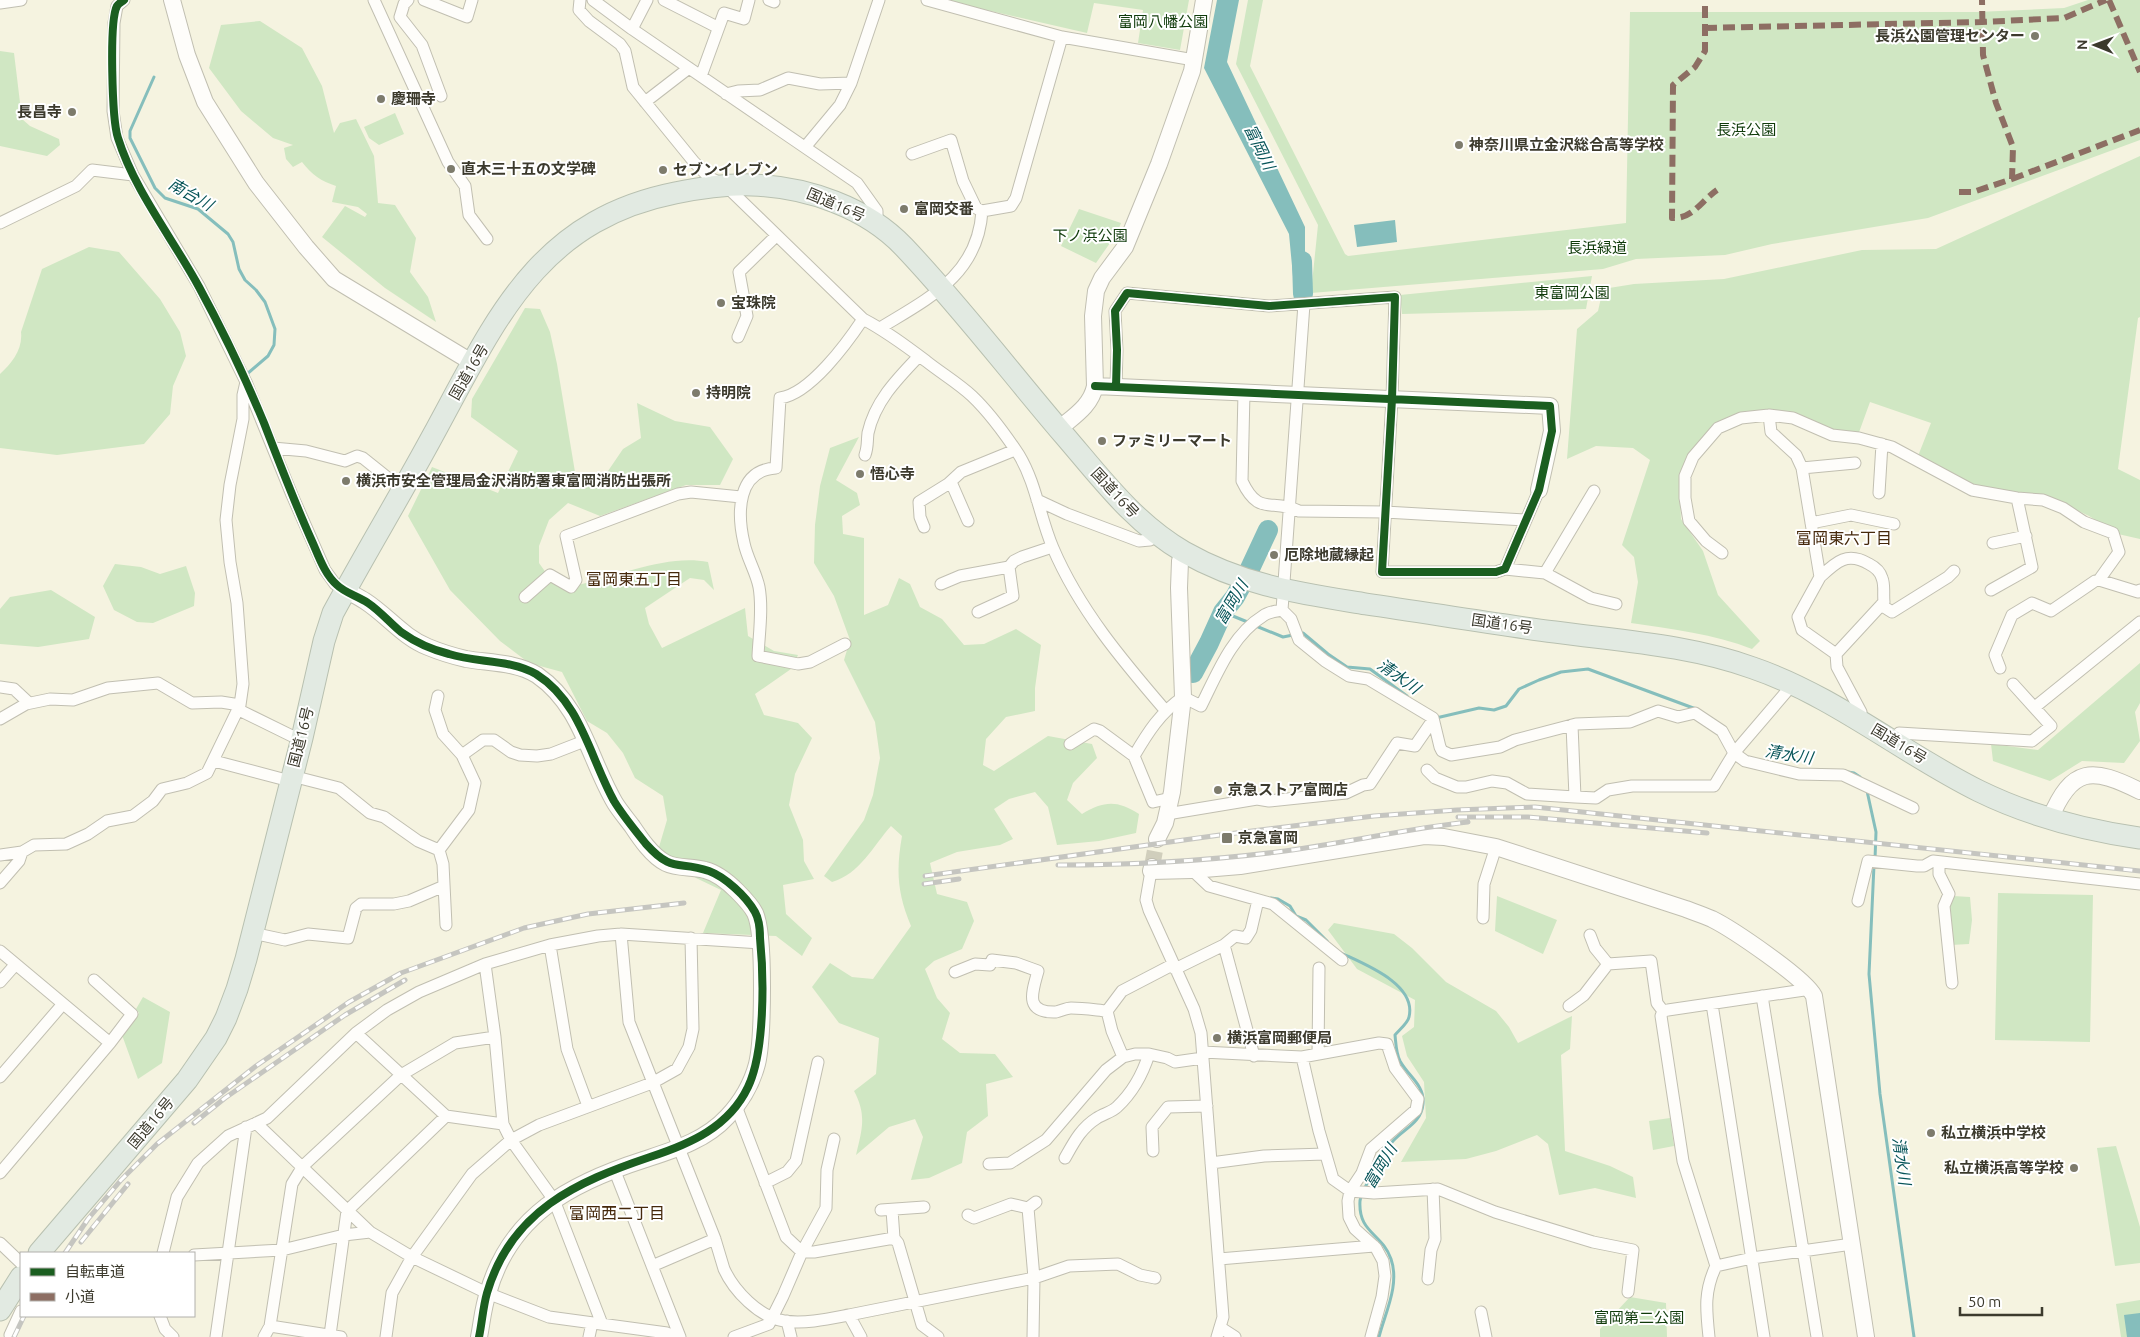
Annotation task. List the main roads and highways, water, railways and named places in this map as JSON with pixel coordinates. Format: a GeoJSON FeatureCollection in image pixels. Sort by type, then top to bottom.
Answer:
{"type":"FeatureCollection","features":[{"type":"Feature","properties":{"kind":"highway","name":"国道16号"},"geometry":{"type":"LineString","coordinates":[[40,1252],[187,1080],[216,1038],[237,990],[302,738],[324,641],[333,613],[473,363],[520,288],[552,252],[571,236],[601,218],[632,204],[666,195],[725,185],[776,186],[801,191],[838,204],[877,224],[899,242],[942,289],[1116,498],[1159,535],[1183,552],[1283,600],[1519,627],[1668,647],[1737,663],[1794,684],[1858,719],[1892,741],[1978,790],[2050,819],[2089,829],[2140,838]]}},
{"type":"Feature","properties":{"kind":"highway"},"geometry":{"type":"LineString","coordinates":[[0,1310],[20,1278]]}},
{"type":"Feature","properties":{"kind":"water"},"geometry":{"type":"Polygon","coordinates":[[[1217,0],[1239,0],[1227,62],[1305,227],[1305,287],[1294,287],[1289,234],[1204,68],[1217,0]]]}},
{"type":"Feature","properties":{"kind":"water"},"geometry":{"type":"Polygon","coordinates":[[[1395,220],[1397,242],[1357,247],[1354,225],[1395,220]]]}},
{"type":"Feature","properties":{"kind":"water"},"geometry":{"type":"Polygon","coordinates":[[[2140,1313],[2140,1337],[2127,1337],[2124,1315],[2140,1313]]]}},
{"type":"Feature","properties":{"kind":"waterway","name":"南台川"},"geometry":{"type":"LineString","coordinates":[[154,77],[130,131],[130,138],[155,188],[165,198],[198,209],[228,234],[233,242],[239,269],[245,280],[265,302],[275,329],[274,345],[268,356],[247,374]]}},
{"type":"Feature","properties":{"kind":"waterway","name":"富岡川"},"geometry":{"type":"LineString","coordinates":[[1302,261],[1303,294]]}},
{"type":"Feature","properties":{"kind":"waterway","name":"富岡川"},"geometry":{"type":"LineString","coordinates":[[1193,673],[1223,612],[1235,597],[1247,575],[1268,530]]}},
{"type":"Feature","properties":{"kind":"waterway","name":"清水川"},"geometry":{"type":"LineString","coordinates":[[1223,612],[1250,623]]}},
{"type":"Feature","properties":{"kind":"waterway","name":"清水川"},"geometry":{"type":"LineString","coordinates":[[1256,626],[1283,637],[1303,633],[1347,667],[1370,669],[1407,696]]}},
{"type":"Feature","properties":{"kind":"waterway","name":"清水川"},"geometry":{"type":"LineString","coordinates":[[1436,718],[1479,708],[1494,710],[1506,706],[1519,689],[1539,680],[1561,672],[1588,669],[1696,709]]}},
{"type":"Feature","properties":{"kind":"waterway","name":"清水川"},"geometry":{"type":"LineString","coordinates":[[1848,772],[1860,777]]}},
{"type":"Feature","properties":{"kind":"waterway","name":"清水川"},"geometry":{"type":"LineString","coordinates":[[1867,791],[1876,832],[1875,859]]}},
{"type":"Feature","properties":{"kind":"waterway","name":"清水川"},"geometry":{"type":"LineString","coordinates":[[1874,865],[1869,974],[1880,1094],[1914,1337]]}},
{"type":"Feature","properties":{"kind":"waterway","name":"富岡川"},"geometry":{"type":"LineString","coordinates":[[1271,898],[1278,899],[1290,906],[1296,916],[1306,920],[1327,941]]}},
{"type":"Feature","properties":{"kind":"waterway","name":"富岡川"},"geometry":{"type":"LineString","coordinates":[[1341,953],[1375,969],[1397,985],[1405,995],[1409,1005],[1409,1017],[1395,1035],[1397,1052],[1403,1066],[1419,1086],[1423,1097],[1422,1111],[1416,1121],[1390,1145],[1369,1180],[1360,1201],[1360,1212],[1363,1220],[1387,1250],[1393,1269],[1394,1279],[1391,1299],[1379,1337]]}},
{"type":"Feature","properties":{"kind":"tunnel"},"geometry":{"type":"LineString","coordinates":[[1152,867],[1157,839]]}},
{"type":"Feature","properties":{"kind":"railway"},"geometry":{"type":"LineString","coordinates":[[925,876],[1220,835],[1374,816],[1535,807],[2140,871]]}},
{"type":"Feature","properties":{"kind":"railway"},"geometry":{"type":"LineString","coordinates":[[1458,817],[1528,817],[1707,833]]}},
{"type":"Feature","properties":{"kind":"railway"},"geometry":{"type":"LineString","coordinates":[[1058,865],[1168,862],[1222,858],[1301,849],[1468,822]]}},
{"type":"Feature","properties":{"kind":"railway"},"geometry":{"type":"LineString","coordinates":[[924,884],[959,879]]}},
{"type":"Feature","properties":{"kind":"railway"},"geometry":{"type":"LineString","coordinates":[[66,1252],[88,1219],[121,1180],[157,1144],[256,1066],[349,1002],[401,973],[524,928],[588,914],[684,903]]}},
{"type":"Feature","properties":{"kind":"railway"},"geometry":{"type":"LineString","coordinates":[[194,1123],[225,1098],[345,1015],[405,980]]}},
{"type":"Feature","properties":{"kind":"railway"},"geometry":{"type":"LineString","coordinates":[[81,1242],[128,1184]]}},
{"type":"Feature","properties":{"kind":"railway"},"geometry":{"type":"LineString","coordinates":[[14,1337],[24,1317]]}},
{"type":"Feature","properties":{"kind":"place","name":"長浜公園管理センター"},"geometry":{"type":"Point","coordinates":[2035,36]}},
{"type":"Feature","properties":{"kind":"place","name":"慶珊寺"},"geometry":{"type":"Point","coordinates":[381,99]}},
{"type":"Feature","properties":{"kind":"place","name":"長昌寺"},"geometry":{"type":"Point","coordinates":[72,112]}},
{"type":"Feature","properties":{"kind":"place","name":"神奈川県立金沢総合高等学校"},"geometry":{"type":"Point","coordinates":[1459,145]}},
{"type":"Feature","properties":{"kind":"place","name":"直木三十五の文学碑"},"geometry":{"type":"Point","coordinates":[451,169]}},
{"type":"Feature","properties":{"kind":"place","name":"セブンイレブン"},"geometry":{"type":"Point","coordinates":[663,170]}},
{"type":"Feature","properties":{"kind":"place","name":"富岡交番"},"geometry":{"type":"Point","coordinates":[904,209]}},
{"type":"Feature","properties":{"kind":"place","name":"宝珠院"},"geometry":{"type":"Point","coordinates":[721,303]}},
{"type":"Feature","properties":{"kind":"place","name":"持明院"},"geometry":{"type":"Point","coordinates":[696,393]}},
{"type":"Feature","properties":{"kind":"place","name":"ファミリーマート"},"geometry":{"type":"Point","coordinates":[1102,441]}},
{"type":"Feature","properties":{"kind":"place","name":"悟心寺"},"geometry":{"type":"Point","coordinates":[860,474]}},
{"type":"Feature","properties":{"kind":"place","name":"横浜市安全管理局金沢消防署東富岡消防出張所"},"geometry":{"type":"Point","coordinates":[346,481]}},
{"type":"Feature","properties":{"kind":"place","name":"厄除地蔵縁起"},"geometry":{"type":"Point","coordinates":[1274,555]}},
{"type":"Feature","properties":{"kind":"place","name":"京急ストア富岡店"},"geometry":{"type":"Point","coordinates":[1218,790]}},
{"type":"Feature","properties":{"kind":"place","name":"京急富岡"},"geometry":{"type":"Point","coordinates":[1227,838]}},
{"type":"Feature","properties":{"kind":"place","name":"横浜富岡郵便局"},"geometry":{"type":"Point","coordinates":[1217,1038]}},
{"type":"Feature","properties":{"kind":"place","name":"私立横浜中学校"},"geometry":{"type":"Point","coordinates":[1931,1133]}},
{"type":"Feature","properties":{"kind":"place","name":"私立横浜高等学校"},"geometry":{"type":"Point","coordinates":[2074,1168]}},
{"type":"Feature","properties":{"kind":"district","name":"富岡東六丁目"},"geometry":{"type":"Point","coordinates":[1844,538]}},
{"type":"Feature","properties":{"kind":"district","name":"富岡東五丁目"},"geometry":{"type":"Point","coordinates":[634,579]}},
{"type":"Feature","properties":{"kind":"district","name":"富岡西二丁目"},"geometry":{"type":"Point","coordinates":[617,1213]}},
{"type":"Feature","properties":{"kind":"park label","name":"富岡八幡公園"},"geometry":{"type":"Point","coordinates":[1163,22]}},
{"type":"Feature","properties":{"kind":"park label","name":"長浜公園"},"geometry":{"type":"Point","coordinates":[1746,130]}},
{"type":"Feature","properties":{"kind":"park label","name":"下ノ浜公園"},"geometry":{"type":"Point","coordinates":[1090,236]}},
{"type":"Feature","properties":{"kind":"park label","name":"長浜緑道"},"geometry":{"type":"Point","coordinates":[1597,248]}},
{"type":"Feature","properties":{"kind":"park label","name":"東富岡公園"},"geometry":{"type":"Point","coordinates":[1572,293]}},
{"type":"Feature","properties":{"kind":"park label","name":"富岡第二公園"},"geometry":{"type":"Point","coordinates":[1639,1318]}}]}
